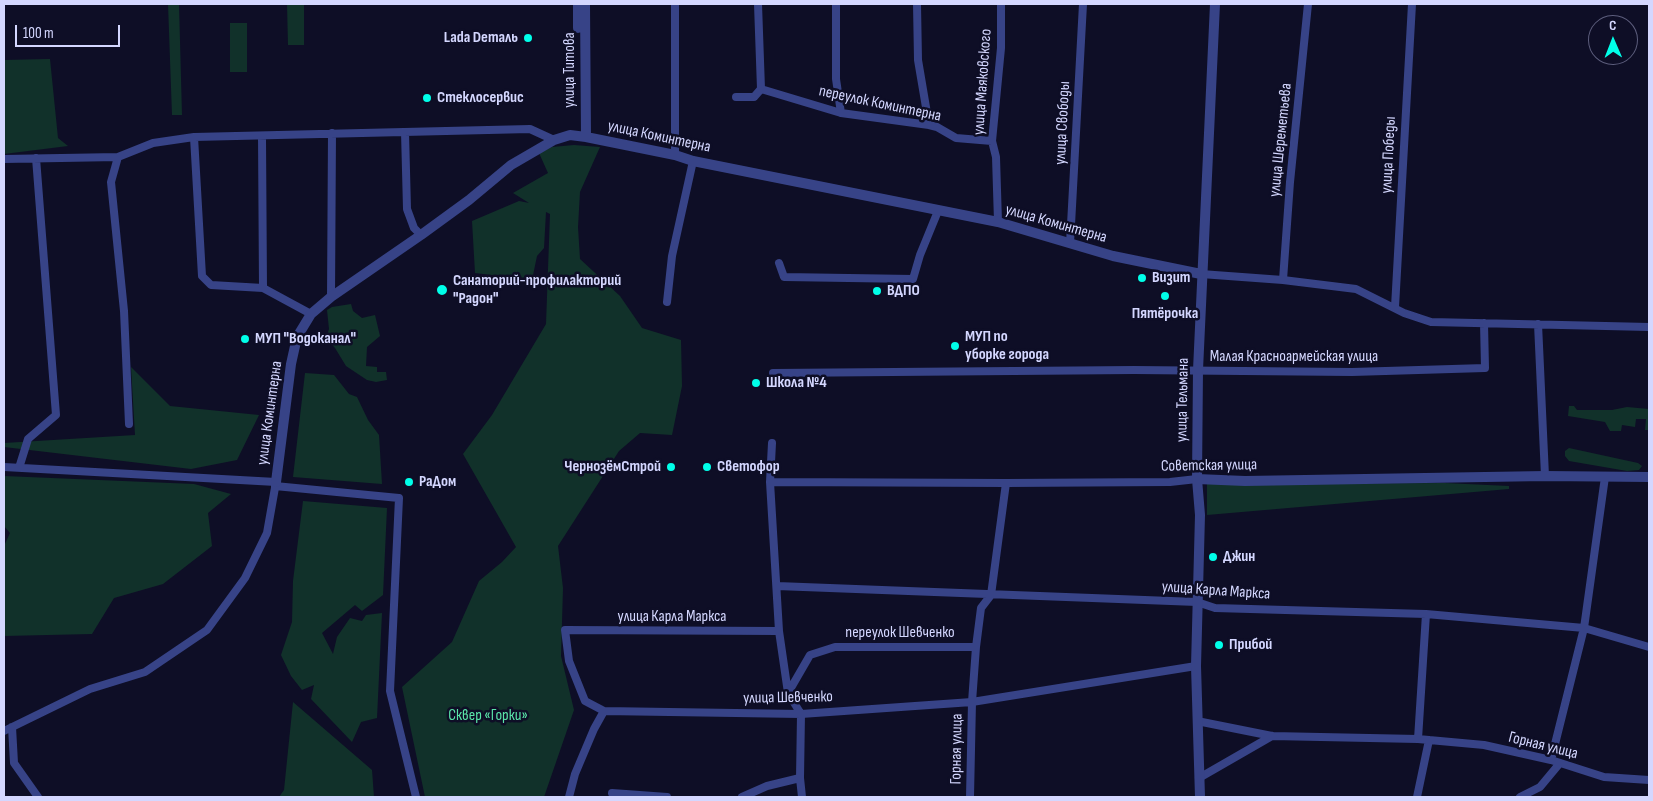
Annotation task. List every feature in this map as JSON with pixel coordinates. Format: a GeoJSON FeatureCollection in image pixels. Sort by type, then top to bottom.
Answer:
{"type":"FeatureCollection","features":[{"type":"Feature","properties":{"kind":"street","name":"улица Титова"},"geometry":{"type":"LineString","coordinates":[[578,4],[582,136]]}},
{"type":"Feature","properties":{"kind":"street","name":"улица Титова"},"geometry":{"type":"LineString","coordinates":[[582,136],[585,4]]}},
{"type":"Feature","properties":{"kind":"street"},"geometry":{"type":"LineString","coordinates":[[675,4],[675,155]]}},
{"type":"Feature","properties":{"kind":"street"},"geometry":{"type":"LineString","coordinates":[[736,97],[754,97],[761,89],[758,4]]}},
{"type":"Feature","properties":{"kind":"street"},"geometry":{"type":"LineString","coordinates":[[836,4],[836,79],[842,113]]}},
{"type":"Feature","properties":{"kind":"street"},"geometry":{"type":"LineString","coordinates":[[918,4],[918,60],[929,125]]}},
{"type":"Feature","properties":{"kind":"street","name":"улица Маяковского"},"geometry":{"type":"LineString","coordinates":[[998,222],[996,157],[992,141],[1001,48],[1002,4]]}},
{"type":"Feature","properties":{"kind":"street","name":"улица Свободы"},"geometry":{"type":"LineString","coordinates":[[1070,243],[1083,4]]}},
{"type":"Feature","properties":{"kind":"street","name":"улица Тельмана"},"geometry":{"type":"LineString","coordinates":[[1200,797],[1196,666],[1200,514],[1197,479],[1198,370],[1215,4]]}},
{"type":"Feature","properties":{"kind":"street","name":"улица Шереметьева"},"geometry":{"type":"LineString","coordinates":[[1283,280],[1290,182],[1308,4]]}},
{"type":"Feature","properties":{"kind":"street","name":"улица Победы"},"geometry":{"type":"LineString","coordinates":[[1395,307],[1412,4]]}},
{"type":"Feature","properties":{"kind":"street","name":"переулок Коминтерна"},"geometry":{"type":"LineString","coordinates":[[761,89],[842,113],[929,125],[937,127],[956,138],[992,141]]}},
{"type":"Feature","properties":{"kind":"street"},"geometry":{"type":"LineString","coordinates":[[4,159],[118,157],[153,143],[194,137],[530,129],[554,140]]}},
{"type":"Feature","properties":{"kind":"street"},"geometry":{"type":"LineString","coordinates":[[405,132],[407,209],[414,228],[421,235]]}},
{"type":"Feature","properties":{"kind":"street"},"geometry":{"type":"LineString","coordinates":[[331,297],[332,133]]}},
{"type":"Feature","properties":{"kind":"street","name":"улица Коминтерна"},"geometry":{"type":"LineString","coordinates":[[4,467],[275,484],[291,364],[297,337],[311,314],[331,297],[469,200],[511,165],[554,140],[570,135],[998,222],[1113,256],[1201,274],[1283,280],[1356,289],[1404,313],[1431,322],[1484,323]]}},
{"type":"Feature","properties":{"kind":"street"},"geometry":{"type":"LineString","coordinates":[[262,136],[263,288]]}},
{"type":"Feature","properties":{"kind":"street"},"geometry":{"type":"LineString","coordinates":[[194,137],[202,276],[211,285],[263,288],[311,314]]}},
{"type":"Feature","properties":{"kind":"street"},"geometry":{"type":"LineString","coordinates":[[118,157],[111,182],[124,311],[129,424]]}},
{"type":"Feature","properties":{"kind":"street"},"geometry":{"type":"LineString","coordinates":[[19,468],[28,439],[56,414],[36,158]]}},
{"type":"Feature","properties":{"kind":"street"},"geometry":{"type":"LineString","coordinates":[[667,302],[672,256],[693,160]]}},
{"type":"Feature","properties":{"kind":"street"},"geometry":{"type":"LineString","coordinates":[[779,263],[784,277],[913,278],[938,211]]}},
{"type":"Feature","properties":{"kind":"street"},"geometry":{"type":"LineString","coordinates":[[1484,323],[1649,327]]}},
{"type":"Feature","properties":{"kind":"street","name":"Малая Красноармейская улица"},"geometry":{"type":"LineString","coordinates":[[773,373],[1198,370],[1352,372],[1485,368],[1484,323]]}},
{"type":"Feature","properties":{"kind":"street"},"geometry":{"type":"LineString","coordinates":[[1538,324],[1545,476]]}},
{"type":"Feature","properties":{"kind":"street"},"geometry":{"type":"LineString","coordinates":[[772,443],[770,482],[779,632],[788,693],[801,714],[800,778],[802,797]]}},
{"type":"Feature","properties":{"kind":"street","name":"Советская улица"},"geometry":{"type":"LineString","coordinates":[[770,482],[1006,483],[1170,482],[1197,479],[1245,481],[1545,476],[1649,477]]}},
{"type":"Feature","properties":{"kind":"street"},"geometry":{"type":"LineString","coordinates":[[1551,760],[1584,628],[1605,477]]}},
{"type":"Feature","properties":{"kind":"street"},"geometry":{"type":"LineString","coordinates":[[972,702],[981,608],[991,595],[1006,483]]}},
{"type":"Feature","properties":{"kind":"street"},"geometry":{"type":"LineString","coordinates":[[4,731],[90,688],[145,672],[207,630],[246,578],[267,533],[275,484],[399,498],[390,691],[416,797]]}},
{"type":"Feature","properties":{"kind":"street","name":"улица Карла Маркса"},"geometry":{"type":"LineString","coordinates":[[777,586],[1197,602],[1215,608],[1426,614],[1584,628],[1649,647]]}},
{"type":"Feature","properties":{"kind":"street"},"geometry":{"type":"LineString","coordinates":[[1418,739],[1426,614]]}},
{"type":"Feature","properties":{"kind":"street","name":"улица Карла Маркса"},"geometry":{"type":"LineString","coordinates":[[604,711],[586,701],[569,661],[566,630],[779,632]]}},
{"type":"Feature","properties":{"kind":"street","name":"переулок Шевченко"},"geometry":{"type":"LineString","coordinates":[[788,693],[810,655],[835,647],[976,647]]}},
{"type":"Feature","properties":{"kind":"street","name":"улица Шевченко"},"geometry":{"type":"LineString","coordinates":[[604,711],[801,714],[972,702],[1196,666]]}},
{"type":"Feature","properties":{"kind":"street","name":"Горная улица"},"geometry":{"type":"LineString","coordinates":[[970,797],[972,702]]}},
{"type":"Feature","properties":{"kind":"street"},"geometry":{"type":"LineString","coordinates":[[569,797],[575,774],[594,729],[604,711]]}},
{"type":"Feature","properties":{"kind":"street","name":"Горная улица"},"geometry":{"type":"LineString","coordinates":[[1197,721],[1272,736],[1418,739],[1484,745],[1551,760],[1604,776],[1649,780]]}},
{"type":"Feature","properties":{"kind":"street"},"geometry":{"type":"LineString","coordinates":[[12,727],[14,763],[38,797]]}},
{"type":"Feature","properties":{"kind":"street"},"geometry":{"type":"LineString","coordinates":[[1199,778],[1272,736]]}},
{"type":"Feature","properties":{"kind":"street"},"geometry":{"type":"LineString","coordinates":[[1417,797],[1429,740]]}},
{"type":"Feature","properties":{"kind":"street"},"geometry":{"type":"LineString","coordinates":[[1520,797],[1540,787],[1560,763]]}},
{"type":"Feature","properties":{"kind":"street"},"geometry":{"type":"LineString","coordinates":[[742,797],[767,786],[800,778]]}},
{"type":"Feature","properties":{"kind":"street"},"geometry":{"type":"LineString","coordinates":[[612,793],[667,797]]}},
{"type":"Feature","properties":{"kind":"green space"},"geometry":{"type":"Polygon","coordinates":[[[168,4],[179,4],[182,115],[172,115],[168,4]]]}},
{"type":"Feature","properties":{"kind":"green space"},"geometry":{"type":"Polygon","coordinates":[[[287,4],[304,4],[304,45],[288,45],[287,4]]]}},
{"type":"Feature","properties":{"kind":"green space"},"geometry":{"type":"Polygon","coordinates":[[[230,23],[247,23],[247,72],[230,72],[230,23]]]}},
{"type":"Feature","properties":{"kind":"green space"},"geometry":{"type":"Polygon","coordinates":[[[50,59],[58,138],[68,146],[4,154],[4,60],[50,59]]]}},
{"type":"Feature","properties":{"kind":"green space","name":"Сквер «Горки»"},"geometry":{"type":"Polygon","coordinates":[[[574,145],[600,147],[580,192],[578,227],[580,259],[620,296],[642,328],[681,340],[682,386],[672,435],[640,433],[619,451],[558,546],[563,588],[561,656],[574,710],[544,797],[425,797],[402,687],[452,642],[479,581],[502,562],[516,547],[463,454],[492,415],[546,324],[550,214],[546,212],[544,248],[537,256],[532,280],[475,273],[472,221],[519,201],[529,203],[513,193],[548,173],[539,153],[552,147],[574,145]]]}},
{"type":"Feature","properties":{"kind":"green space"},"geometry":{"type":"Polygon","coordinates":[[[351,304],[353,311],[362,318],[375,315],[380,336],[367,347],[366,366],[377,367],[377,372],[386,372],[387,380],[376,382],[367,380],[346,366],[335,348],[326,338],[329,329],[327,310],[332,307],[351,304]]]}},
{"type":"Feature","properties":{"kind":"green space"},"geometry":{"type":"Polygon","coordinates":[[[131,367],[170,406],[259,415],[237,460],[191,469],[4,447],[4,443],[135,435],[131,367]]]}},
{"type":"Feature","properties":{"kind":"green space"},"geometry":{"type":"Polygon","coordinates":[[[305,373],[334,375],[349,394],[357,397],[368,420],[379,435],[382,484],[293,477],[305,373]]]}},
{"type":"Feature","properties":{"kind":"green space"},"geometry":{"type":"Polygon","coordinates":[[[1569,406],[1574,406],[1577,410],[1612,410],[1627,407],[1649,409],[1649,430],[1645,430],[1646,419],[1636,419],[1635,427],[1622,425],[1621,431],[1610,431],[1605,422],[1568,416],[1569,406]]]}},
{"type":"Feature","properties":{"kind":"green space"},"geometry":{"type":"Polygon","coordinates":[[[1569,448],[1638,463],[1642,466],[1639,470],[1627,471],[1569,461],[1565,456],[1565,451],[1569,448]]]}},
{"type":"Feature","properties":{"kind":"green space"},"geometry":{"type":"Polygon","coordinates":[[[4,476],[194,484],[231,494],[208,513],[212,546],[163,584],[114,598],[92,634],[4,636],[4,546],[10,533],[4,526],[4,476]]]}},
{"type":"Feature","properties":{"kind":"green space"},"geometry":{"type":"Polygon","coordinates":[[[1445,483],[1509,486],[1509,489],[1207,515],[1207,484],[1445,483]]]}},
{"type":"Feature","properties":{"kind":"green space"},"geometry":{"type":"Polygon","coordinates":[[[303,501],[387,508],[383,595],[362,611],[355,605],[322,633],[333,654],[337,637],[350,618],[362,621],[366,615],[382,613],[377,718],[361,722],[352,742],[311,699],[314,685],[302,690],[291,676],[281,655],[292,622],[293,581],[303,501]]]}},
{"type":"Feature","properties":{"kind":"green space"},"geometry":{"type":"Polygon","coordinates":[[[293,702],[372,770],[374,797],[279,797],[284,790],[293,702]]]}},
{"type":"Feature","properties":{"kind":"place","name":"Lada Dеталь"},"geometry":{"type":"Point","coordinates":[528,38]}},
{"type":"Feature","properties":{"kind":"place","name":"Стеклосервис"},"geometry":{"type":"Point","coordinates":[427,98]}},
{"type":"Feature","properties":{"kind":"place","name":"Визит"},"geometry":{"type":"Point","coordinates":[1142,278]}},
{"type":"Feature","properties":{"kind":"place","name":"Санаторий-профилакторий \"Радон\""},"geometry":{"type":"Point","coordinates":[442,290]}},
{"type":"Feature","properties":{"kind":"place","name":"ВДПО"},"geometry":{"type":"Point","coordinates":[877,291]}},
{"type":"Feature","properties":{"kind":"place","name":"Пятёрочка"},"geometry":{"type":"Point","coordinates":[1165,296]}},
{"type":"Feature","properties":{"kind":"place","name":"МУП \"Водоканал\""},"geometry":{"type":"Point","coordinates":[245,339]}},
{"type":"Feature","properties":{"kind":"place","name":"МУП по уборке города"},"geometry":{"type":"Point","coordinates":[955,346]}},
{"type":"Feature","properties":{"kind":"place","name":"Школа №4"},"geometry":{"type":"Point","coordinates":[756,383]}},
{"type":"Feature","properties":{"kind":"place","name":"ЧернозёмСтрой"},"geometry":{"type":"Point","coordinates":[671,467]}},
{"type":"Feature","properties":{"kind":"place","name":"Светофор"},"geometry":{"type":"Point","coordinates":[707,467]}},
{"type":"Feature","properties":{"kind":"place","name":"РаДом"},"geometry":{"type":"Point","coordinates":[409,482]}},
{"type":"Feature","properties":{"kind":"place","name":"Джин"},"geometry":{"type":"Point","coordinates":[1213,557]}},
{"type":"Feature","properties":{"kind":"place","name":"Прибой"},"geometry":{"type":"Point","coordinates":[1219,645]}}]}
